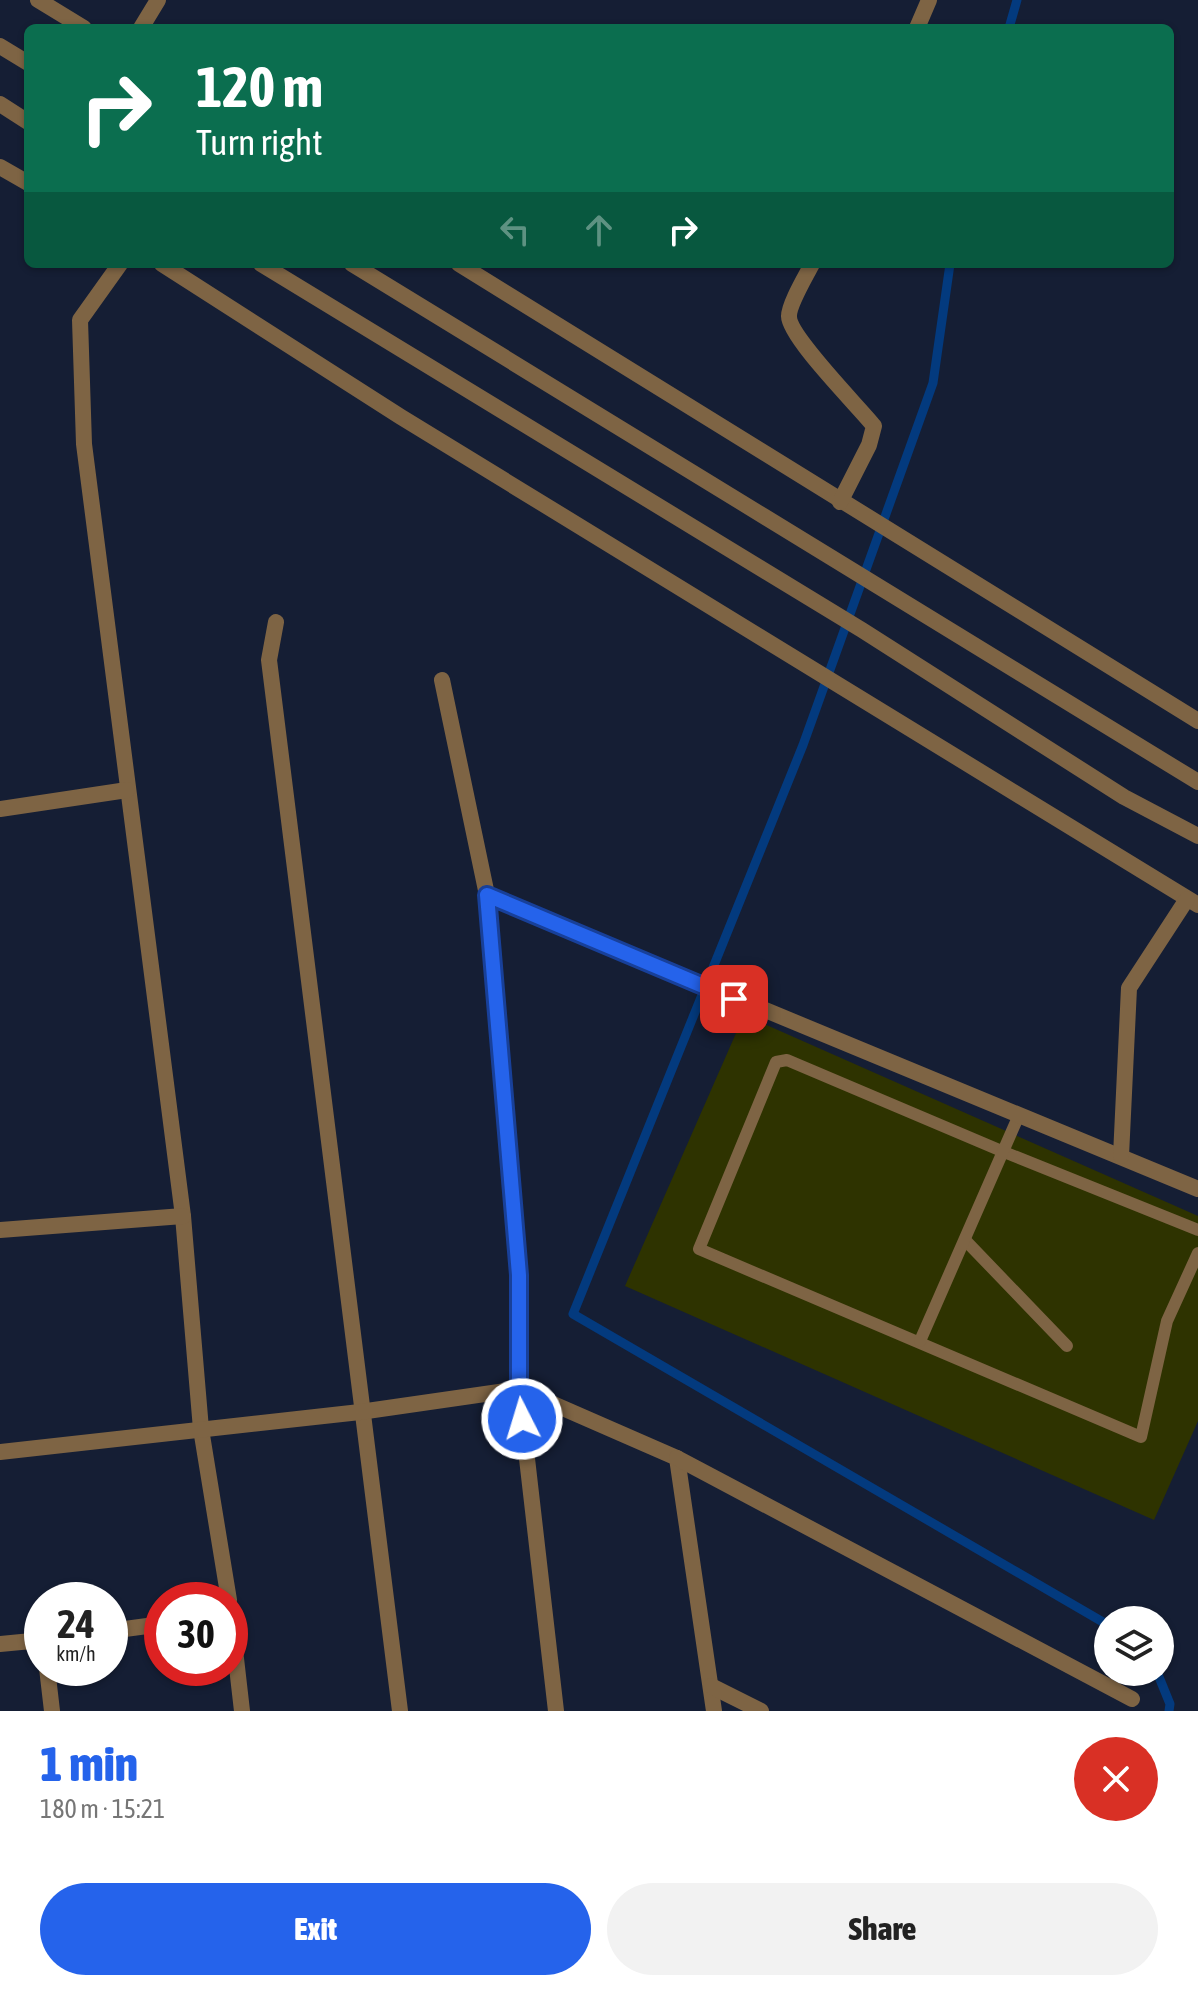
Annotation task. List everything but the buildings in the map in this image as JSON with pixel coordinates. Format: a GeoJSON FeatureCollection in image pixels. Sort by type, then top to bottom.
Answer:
{"type":"FeatureCollection","features":[{"type":"Feature","properties":{"kind":"street"},"geometry":{"type":"LineString","coordinates":[[38,0],[77,24]]}},
{"type":"Feature","properties":{"kind":"street"},"geometry":{"type":"LineString","coordinates":[[143,24],[158,0]]}},
{"type":"Feature","properties":{"kind":"street"},"geometry":{"type":"LineString","coordinates":[[919,24],[929,0]]}},
{"type":"Feature","properties":{"kind":"street"},"geometry":{"type":"LineString","coordinates":[[0,46],[24,61]]}},
{"type":"Feature","properties":{"kind":"street"},"geometry":{"type":"LineString","coordinates":[[0,104],[24,119]]}},
{"type":"Feature","properties":{"kind":"street"},"geometry":{"type":"LineString","coordinates":[[4,175],[24,182]]}},
{"type":"Feature","properties":{"kind":"street"},"geometry":{"type":"LineString","coordinates":[[117,268],[80,320],[84,444],[183,1216],[201,1429],[226,1582]]}},
{"type":"Feature","properties":{"kind":"street"},"geometry":{"type":"LineString","coordinates":[[168,268],[401,417],[1192,902],[1129,988],[1121,1156]]}},
{"type":"Feature","properties":{"kind":"street"},"geometry":{"type":"LineString","coordinates":[[268,268],[862,630],[1124,797],[1198,836]]}},
{"type":"Feature","properties":{"kind":"street"},"geometry":{"type":"LineString","coordinates":[[359,268],[1198,782]]}},
{"type":"Feature","properties":{"kind":"street"},"geometry":{"type":"LineString","coordinates":[[465,268],[1198,721]]}},
{"type":"Feature","properties":{"kind":"street"},"geometry":{"type":"LineString","coordinates":[[810,268],[789,316],[792,329],[874,426],[869,445],[840,502]]}},
{"type":"Feature","properties":{"kind":"street"},"geometry":{"type":"LineString","coordinates":[[276,622],[269,660],[360,1412],[400,1711]]}},
{"type":"Feature","properties":{"kind":"street"},"geometry":{"type":"LineString","coordinates":[[442,680],[487,895],[519,1275],[519,1389],[556,1711]]}},
{"type":"Feature","properties":{"kind":"street"},"geometry":{"type":"LineString","coordinates":[[0,809],[127,790]]}},
{"type":"Feature","properties":{"kind":"street"},"geometry":{"type":"LineString","coordinates":[[487,895],[1198,1189]]}},
{"type":"Feature","properties":{"kind":"street"},"geometry":{"type":"LineString","coordinates":[[0,1230],[183,1216]]}},
{"type":"Feature","properties":{"kind":"street"},"geometry":{"type":"LineString","coordinates":[[0,1452],[360,1412],[519,1389],[677,1458],[1132,1699]]}},
{"type":"Feature","properties":{"kind":"street"},"geometry":{"type":"LineString","coordinates":[[677,1458],[714,1711]]}},
{"type":"Feature","properties":{"kind":"street"},"geometry":{"type":"LineString","coordinates":[[0,1644],[24,1642]]}},
{"type":"Feature","properties":{"kind":"street"},"geometry":{"type":"LineString","coordinates":[[49,1686],[52,1711]]}},
{"type":"Feature","properties":{"kind":"street"},"geometry":{"type":"LineString","coordinates":[[239,1686],[242,1711]]}},
{"type":"Feature","properties":{"kind":"street"},"geometry":{"type":"LineString","coordinates":[[711,1686],[761,1711]]}},
{"type":"Feature","properties":{"kind":"lane"},"geometry":{"type":"LineString","coordinates":[[1198,1230],[787,1060],[776,1062],[699,1249],[1141,1437],[1167,1321],[1198,1253]]}},
{"type":"Feature","properties":{"kind":"lane"},"geometry":{"type":"LineString","coordinates":[[920,1341],[1019,1115]]}},
{"type":"Feature","properties":{"kind":"lane"},"geometry":{"type":"LineString","coordinates":[[965,1240],[1067,1346]]}},
{"type":"Feature","properties":{"kind":"green space"},"geometry":{"type":"Polygon","coordinates":[[[744,1015],[1198,1216],[1198,1421],[1154,1520],[625,1286],[744,1015]]]}},
{"type":"Feature","properties":{"kind":"waterway"},"geometry":{"type":"LineString","coordinates":[[1010,24],[1017,0]]}},
{"type":"Feature","properties":{"kind":"waterway"},"geometry":{"type":"LineString","coordinates":[[949,268],[933,383],[803,745],[573,1314],[1094,1617]]}},
{"type":"Feature","properties":{"kind":"waterway"},"geometry":{"type":"LineString","coordinates":[[1163,1686],[1170,1704],[1169,1711]]}},
{"type":"Feature","properties":{"kind":"route"},"geometry":{"type":"LineString","coordinates":[[522,1419],[519,1275],[487,895],[734,999]]}}]}
